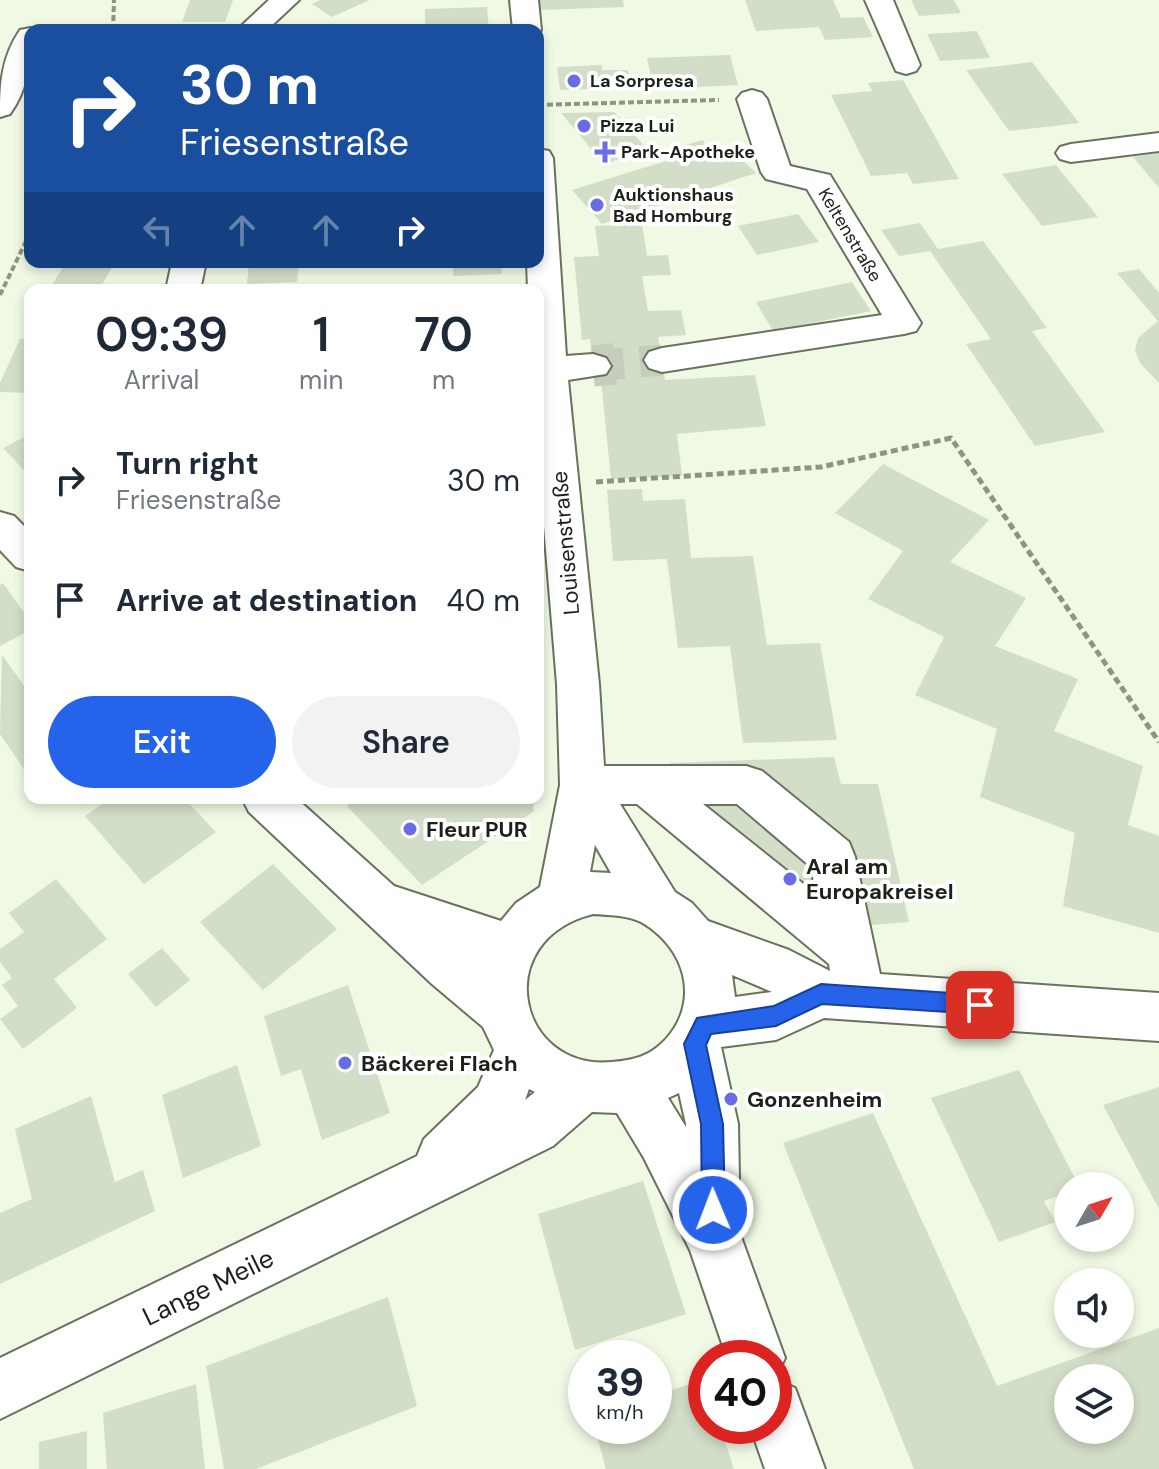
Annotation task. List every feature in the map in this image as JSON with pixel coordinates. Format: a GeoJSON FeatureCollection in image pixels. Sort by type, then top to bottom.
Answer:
{"type":"FeatureCollection","features":[{"type":"Feature","properties":{"kind":"street"},"geometry":{"type":"LineString","coordinates":[[258,24],[285,0]]}},
{"type":"Feature","properties":{"kind":"street"},"geometry":{"type":"LineString","coordinates":[[524,0],[526,24]]}},
{"type":"Feature","properties":{"kind":"street"},"geometry":{"type":"LineString","coordinates":[[879,0],[906,65]]}},
{"type":"Feature","properties":{"kind":"street"},"geometry":{"type":"LineString","coordinates":[[0,108],[24,41]]}},
{"type":"Feature","properties":{"kind":"street","name":"Keltenstraße"},"geometry":{"type":"LineString","coordinates":[[662,360],[904,323],[819,182],[777,172],[752,99]]}},
{"type":"Feature","properties":{"kind":"street"},"geometry":{"type":"LineString","coordinates":[[1071,153],[1159,142]]}},
{"type":"Feature","properties":{"kind":"street","name":"Louisenstraße"},"geometry":{"type":"LineString","coordinates":[[544,268],[583,785],[561,901]]}},
{"type":"Feature","properties":{"kind":"street"},"geometry":{"type":"LineString","coordinates":[[549,369],[593,366]]}},
{"type":"Feature","properties":{"kind":"street"},"geometry":{"type":"LineString","coordinates":[[0,526],[24,550]]}},
{"type":"Feature","properties":{"kind":"street"},"geometry":{"type":"LineString","coordinates":[[583,785],[746,785],[832,857],[844,981]]}},
{"type":"Feature","properties":{"kind":"street","name":"Louisenstraße"},"geometry":{"type":"LineString","coordinates":[[583,785],[676,922]]}},
{"type":"Feature","properties":{"kind":"street"},"geometry":{"type":"LineString","coordinates":[[646,785],[795,906],[844,981]]}},
{"type":"Feature","properties":{"kind":"street"},"geometry":{"type":"LineString","coordinates":[[736,858],[746,785]]}},
{"type":"Feature","properties":{"kind":"street"},"geometry":{"type":"LineString","coordinates":[[272,804],[449,968],[511,1030],[547,1073],[607,1087],[668,1072],[700,1035],[776,1016],[844,981]]}},
{"type":"Feature","properties":{"kind":"street"},"geometry":{"type":"LineString","coordinates":[[795,906],[799,829]]}},
{"type":"Feature","properties":{"kind":"street"},"geometry":{"type":"LineString","coordinates":[[511,1030],[501,978],[511,947],[541,912],[561,901],[593,893],[627,895],[676,922],[772,966],[844,981],[1159,1017]]}},
{"type":"Feature","properties":{"kind":"street"},"geometry":{"type":"LineString","coordinates":[[384,905],[511,947]]}},
{"type":"Feature","properties":{"kind":"street"},"geometry":{"type":"LineString","coordinates":[[676,922],[706,965],[710,995],[700,1035],[712,1124],[714,1239]]}},
{"type":"Feature","properties":{"kind":"street","name":"Lange Meile"},"geometry":{"type":"LineString","coordinates":[[416,1184],[497,1105],[511,1030]]}},
{"type":"Feature","properties":{"kind":"street"},"geometry":{"type":"LineString","coordinates":[[607,1087],[663,1139],[714,1239],[750,1340]]}},
{"type":"Feature","properties":{"kind":"street","name":"Lange Meile"},"geometry":{"type":"LineString","coordinates":[[0,1389],[534,1127],[607,1087]]}},
{"type":"Feature","properties":{"kind":"street"},"geometry":{"type":"LineString","coordinates":[[786,1444],[795,1469]]}},
{"type":"Feature","properties":{"kind":"path"},"geometry":{"type":"LineString","coordinates":[[113,24],[114,0]]}},
{"type":"Feature","properties":{"kind":"path"},"geometry":{"type":"LineString","coordinates":[[544,105],[752,99]]}},
{"type":"Feature","properties":{"kind":"path"},"geometry":{"type":"LineString","coordinates":[[0,295],[24,245]]}},
{"type":"Feature","properties":{"kind":"path"},"geometry":{"type":"LineString","coordinates":[[560,484],[821,467],[951,438],[1159,742]]}},
{"type":"Feature","properties":{"kind":"building"},"geometry":{"type":"Polygon","coordinates":[[[190,0],[233,0],[225,22],[182,22],[190,0]]]}},
{"type":"Feature","properties":{"kind":"building"},"geometry":{"type":"Polygon","coordinates":[[[320,0],[370,0],[332,17],[312,4],[320,0]]]}},
{"type":"Feature","properties":{"kind":"building"},"geometry":{"type":"Polygon","coordinates":[[[539,0],[623,0],[624,7],[541,10],[539,0]]]}},
{"type":"Feature","properties":{"kind":"building"},"geometry":{"type":"Polygon","coordinates":[[[745,0],[833,0],[841,18],[863,17],[873,37],[825,40],[819,27],[756,31],[745,0]]]}},
{"type":"Feature","properties":{"kind":"building"},"geometry":{"type":"Polygon","coordinates":[[[911,0],[954,0],[961,13],[919,16],[911,0]]]}},
{"type":"Feature","properties":{"kind":"building"},"geometry":{"type":"Polygon","coordinates":[[[487,7],[488,24],[425,24],[425,9],[487,7]]]}},
{"type":"Feature","properties":{"kind":"building"},"geometry":{"type":"Polygon","coordinates":[[[977,31],[990,58],[940,61],[927,34],[977,31]]]}},
{"type":"Feature","properties":{"kind":"building"},"geometry":{"type":"Polygon","coordinates":[[[730,55],[738,85],[654,89],[647,58],[730,55]]]}},
{"type":"Feature","properties":{"kind":"building"},"geometry":{"type":"Polygon","coordinates":[[[1032,62],[1079,123],[1009,131],[966,70],[1032,62]]]}},
{"type":"Feature","properties":{"kind":"building"},"geometry":{"type":"Polygon","coordinates":[[[602,65],[602,70],[628,70],[631,88],[560,90],[557,67],[602,65]]]}},
{"type":"Feature","properties":{"kind":"building"},"geometry":{"type":"Polygon","coordinates":[[[903,80],[959,179],[913,184],[907,173],[871,176],[831,95],[872,91],[868,83],[903,80]]]}},
{"type":"Feature","properties":{"kind":"building"},"geometry":{"type":"Polygon","coordinates":[[[614,112],[648,150],[604,164],[561,113],[614,112]]]}},
{"type":"Feature","properties":{"kind":"building"},"geometry":{"type":"Polygon","coordinates":[[[702,140],[720,157],[735,153],[756,173],[602,224],[572,190],[669,160],[662,153],[702,140]]]}},
{"type":"Feature","properties":{"kind":"building"},"geometry":{"type":"Polygon","coordinates":[[[1159,153],[1159,188],[1133,157],[1159,153]]]}},
{"type":"Feature","properties":{"kind":"building"},"geometry":{"type":"Polygon","coordinates":[[[1056,165],[1098,217],[1042,226],[1002,174],[1056,165]]]}},
{"type":"Feature","properties":{"kind":"building"},"geometry":{"type":"Polygon","coordinates":[[[798,214],[819,242],[757,255],[738,226],[798,214]]]}},
{"type":"Feature","properties":{"kind":"building"},"geometry":{"type":"Polygon","coordinates":[[[920,223],[938,249],[983,241],[1047,328],[1032,331],[1105,432],[1035,446],[966,344],[991,339],[930,251],[899,256],[881,230],[920,223]]]}},
{"type":"Feature","properties":{"kind":"building"},"geometry":{"type":"Polygon","coordinates":[[[642,224],[647,256],[668,255],[671,275],[642,276],[648,311],[681,310],[686,335],[658,337],[665,380],[755,375],[766,426],[677,434],[682,476],[611,479],[601,381],[593,366],[590,339],[582,340],[574,257],[599,256],[595,226],[642,224]]]}},
{"type":"Feature","properties":{"kind":"building"},"geometry":{"type":"Polygon","coordinates":[[[62,268],[112,268],[102,284],[53,284],[62,268]]]}},
{"type":"Feature","properties":{"kind":"building"},"geometry":{"type":"Polygon","coordinates":[[[248,268],[298,268],[297,282],[247,284],[248,268]]]}},
{"type":"Feature","properties":{"kind":"building"},"geometry":{"type":"Polygon","coordinates":[[[453,268],[502,268],[502,274],[453,276],[453,268]]]}},
{"type":"Feature","properties":{"kind":"building"},"geometry":{"type":"Polygon","coordinates":[[[1139,269],[1159,293],[1159,383],[1140,363],[1135,350],[1138,338],[1158,321],[1117,273],[1139,269]]]}},
{"type":"Feature","properties":{"kind":"building"},"geometry":{"type":"Polygon","coordinates":[[[852,282],[871,311],[773,331],[756,302],[852,282]]]}},
{"type":"Feature","properties":{"kind":"building"},"geometry":{"type":"Polygon","coordinates":[[[20,339],[24,339],[24,393],[0,392],[0,383],[20,339]]]}},
{"type":"Feature","properties":{"kind":"building"},"geometry":{"type":"Polygon","coordinates":[[[24,437],[24,471],[3,448],[24,437]]]}},
{"type":"Feature","properties":{"kind":"building"},"geometry":{"type":"Polygon","coordinates":[[[883,464],[989,520],[950,562],[1026,598],[995,646],[1078,679],[1054,731],[1143,766],[1128,825],[1159,836],[1159,933],[1063,906],[1075,833],[980,797],[997,729],[915,695],[944,637],[868,599],[903,551],[835,513],[883,464]]]}},
{"type":"Feature","properties":{"kind":"building"},"geometry":{"type":"Polygon","coordinates":[[[642,489],[643,501],[685,499],[691,558],[753,556],[767,645],[820,643],[837,740],[743,743],[730,646],[678,648],[667,559],[613,561],[607,490],[642,489]]]}},
{"type":"Feature","properties":{"kind":"building"},"geometry":{"type":"Polygon","coordinates":[[[3,583],[24,613],[24,633],[0,646],[0,585],[3,583]]]}},
{"type":"Feature","properties":{"kind":"building"},"geometry":{"type":"Polygon","coordinates":[[[2,655],[24,686],[24,769],[0,734],[2,655]]]}},
{"type":"Feature","properties":{"kind":"building","name":"Aral am Europakreisel"},"geometry":{"type":"Polygon","coordinates":[[[834,757],[841,784],[878,784],[909,922],[787,932],[650,813],[670,763],[834,757]]]}},
{"type":"Feature","properties":{"kind":"building"},"geometry":{"type":"Polygon","coordinates":[[[102,804],[190,804],[216,832],[144,884],[85,816],[102,804]]]}},
{"type":"Feature","properties":{"kind":"building"},"geometry":{"type":"Polygon","coordinates":[[[533,804],[534,811],[422,885],[347,806],[533,804]]]}},
{"type":"Feature","properties":{"kind":"building"},"geometry":{"type":"Polygon","coordinates":[[[273,864],[337,929],[263,990],[200,922],[273,864]]]}},
{"type":"Feature","properties":{"kind":"building"},"geometry":{"type":"Polygon","coordinates":[[[56,879],[107,939],[54,979],[77,1008],[23,1049],[0,1019],[18,1006],[2,985],[12,978],[0,962],[0,949],[24,932],[9,913],[56,879]]]}},
{"type":"Feature","properties":{"kind":"building"},"geometry":{"type":"Polygon","coordinates":[[[162,948],[190,980],[156,1007],[128,974],[162,948]]]}},
{"type":"Feature","properties":{"kind":"building"},"geometry":{"type":"Polygon","coordinates":[[[348,985],[390,1113],[322,1140],[301,1069],[281,1076],[264,1016],[348,985]]]}},
{"type":"Feature","properties":{"kind":"building"},"geometry":{"type":"Polygon","coordinates":[[[237,1065],[261,1146],[183,1178],[162,1095],[237,1065]]]}},
{"type":"Feature","properties":{"kind":"building"},"geometry":{"type":"Polygon","coordinates":[[[1019,1070],[1072,1172],[1054,1172],[1054,1198],[1044,1201],[1054,1222],[999,1242],[931,1098],[1019,1070]]]}},
{"type":"Feature","properties":{"kind":"building"},"geometry":{"type":"Polygon","coordinates":[[[1159,1087],[1159,1209],[1103,1105],[1159,1087]]]}},
{"type":"Feature","properties":{"kind":"building"},"geometry":{"type":"Polygon","coordinates":[[[91,1096],[115,1182],[143,1170],[155,1211],[0,1284],[0,1213],[32,1199],[15,1129],[91,1096]]]}},
{"type":"Feature","properties":{"kind":"building"},"geometry":{"type":"Polygon","coordinates":[[[873,1113],[997,1386],[1054,1366],[1054,1444],[1134,1444],[1134,1364],[1058,1364],[1103,1348],[1134,1348],[1134,1337],[1159,1328],[1159,1469],[914,1469],[783,1143],[873,1113]]]}},
{"type":"Feature","properties":{"kind":"building"},"geometry":{"type":"Polygon","coordinates":[[[643,1181],[686,1314],[606,1340],[572,1340],[538,1214],[643,1181]]]}},
{"type":"Feature","properties":{"kind":"building"},"geometry":{"type":"Polygon","coordinates":[[[388,1297],[417,1406],[256,1469],[224,1469],[206,1366],[388,1297]]]}},
{"type":"Feature","properties":{"kind":"building"},"geometry":{"type":"Polygon","coordinates":[[[196,1384],[205,1469],[107,1469],[103,1413],[196,1384]]]}},
{"type":"Feature","properties":{"kind":"building"},"geometry":{"type":"Polygon","coordinates":[[[688,1385],[688,1444],[726,1444],[734,1469],[606,1469],[599,1444],[672,1444],[672,1390],[688,1385]]]}},
{"type":"Feature","properties":{"kind":"building"},"geometry":{"type":"Polygon","coordinates":[[[87,1431],[87,1469],[39,1469],[39,1442],[87,1431]]]}},
{"type":"Feature","properties":{"kind":"tunnel"},"geometry":{"type":"LineString","coordinates":[[615,364],[593,366],[662,360]]}},
{"type":"Feature","properties":{"kind":"place","name":"La Sorpresa"},"geometry":{"type":"Point","coordinates":[574,81]}},
{"type":"Feature","properties":{"kind":"place","name":"Pizza Lui"},"geometry":{"type":"Point","coordinates":[584,126]}},
{"type":"Feature","properties":{"kind":"place","name":"Park-Apotheke"},"geometry":{"type":"Point","coordinates":[605,152]}},
{"type":"Feature","properties":{"kind":"place","name":"Auktionshaus Bad Homburg"},"geometry":{"type":"Point","coordinates":[597,205]}},
{"type":"Feature","properties":{"kind":"place","name":"Fleur PUR"},"geometry":{"type":"Point","coordinates":[410,829]}},
{"type":"Feature","properties":{"kind":"place","name":"Aral am Europakreisel"},"geometry":{"type":"Point","coordinates":[790,879]}},
{"type":"Feature","properties":{"kind":"place","name":"Bäckerei Flach"},"geometry":{"type":"Point","coordinates":[345,1063]}},
{"type":"Feature","properties":{"kind":"place","name":"Gonzenheim"},"geometry":{"type":"Point","coordinates":[731,1099]}},
{"type":"Feature","properties":{"kind":"route"},"geometry":{"type":"LineString","coordinates":[[713,1210],[712,1124],[695,1044],[705,1025],[776,1016],[821,994],[980,1005]]}}]}
